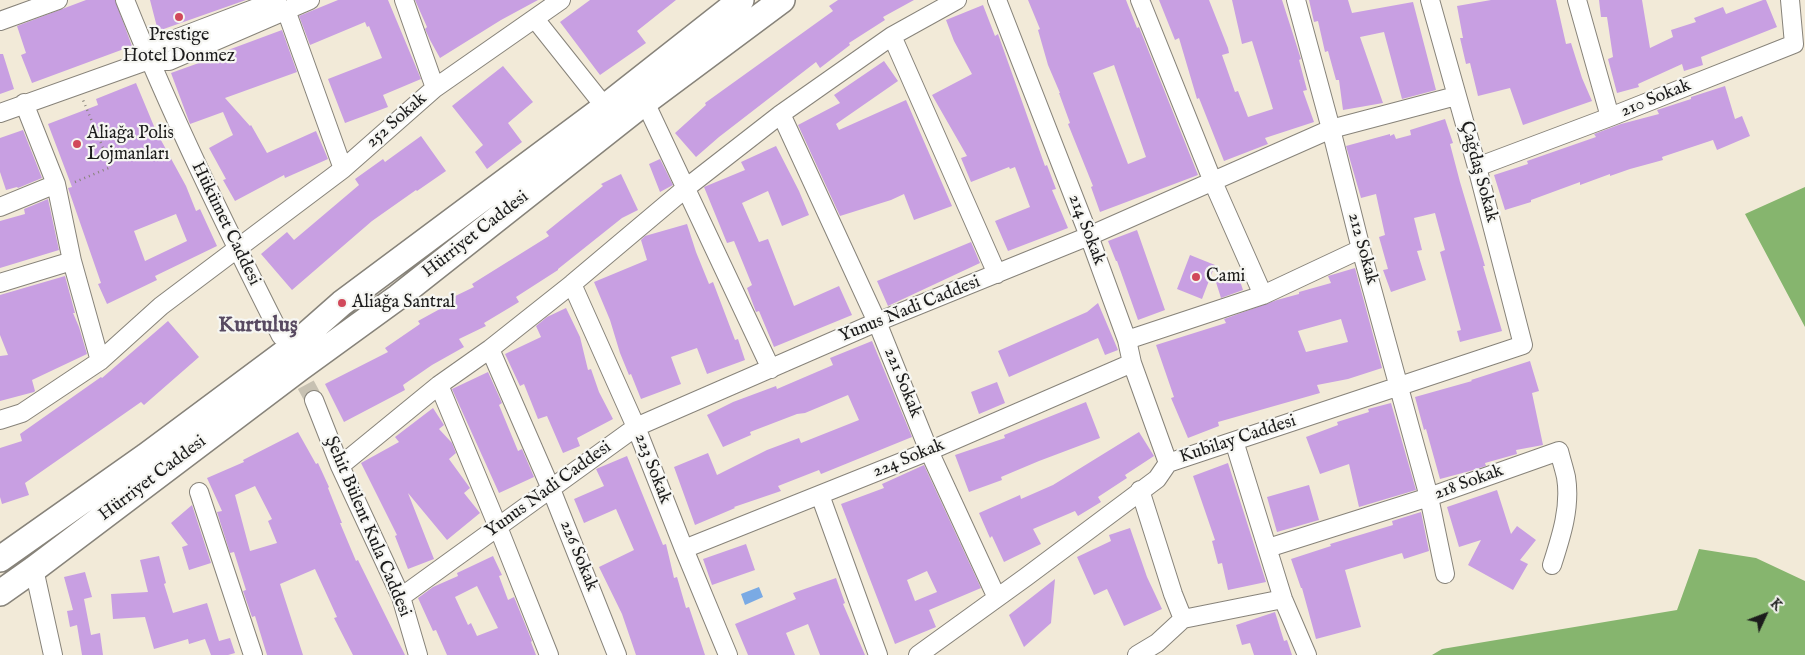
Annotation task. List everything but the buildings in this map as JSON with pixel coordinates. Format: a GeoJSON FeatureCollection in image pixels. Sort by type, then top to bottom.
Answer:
{"type":"FeatureCollection","features":[{"type":"Feature","properties":{"kind":"highway","name":"Hürriyet Caddesi"},"geometry":{"type":"LineString","coordinates":[[0,559],[146,456],[283,353],[342,303],[605,107],[742,0]]}},
{"type":"Feature","properties":{"kind":"highway","name":"Hürriyet Caddesi"},"geometry":{"type":"LineString","coordinates":[[3,591],[300,368],[398,297],[646,102],[782,0]]}},
{"type":"Feature","properties":{"kind":"street"},"geometry":{"type":"LineString","coordinates":[[0,22],[58,0]]}},
{"type":"Feature","properties":{"kind":"street","name":"Hükümet Caddesi"},"geometry":{"type":"LineString","coordinates":[[125,0],[149,60],[192,156],[281,336]]}},
{"type":"Feature","properties":{"kind":"street"},"geometry":{"type":"LineString","coordinates":[[0,113],[149,60],[169,62],[282,5],[310,0]]}},
{"type":"Feature","properties":{"kind":"street"},"geometry":{"type":"LineString","coordinates":[[404,0],[435,88]]}},
{"type":"Feature","properties":{"kind":"street","name":"252 Sokak"},"geometry":{"type":"LineString","coordinates":[[0,420],[22,413],[100,361],[161,306],[343,168],[435,88],[561,0]]}},
{"type":"Feature","properties":{"kind":"street"},"geometry":{"type":"LineString","coordinates":[[340,466],[439,385],[572,284],[686,188],[781,114],[892,36],[957,0]]}},
{"type":"Feature","properties":{"kind":"street","name":"214 Sokak"},"geometry":{"type":"LineString","coordinates":[[997,0],[1089,236],[1127,340],[1132,363],[1168,463]]}},
{"type":"Feature","properties":{"kind":"street"},"geometry":{"type":"LineString","coordinates":[[1140,0],[1212,182],[1263,295]]}},
{"type":"Feature","properties":{"kind":"street","name":"212 Sokak"},"geometry":{"type":"LineString","coordinates":[[1296,0],[1361,249],[1429,497],[1445,574]]}},
{"type":"Feature","properties":{"kind":"street","name":"Çağdaş Sokak"},"geometry":{"type":"LineString","coordinates":[[1430,0],[1477,167],[1523,345]]}},
{"type":"Feature","properties":{"kind":"street"},"geometry":{"type":"LineString","coordinates":[[1577,0],[1610,117]]}},
{"type":"Feature","properties":{"kind":"street","name":"210 Sokak"},"geometry":{"type":"LineString","coordinates":[[1477,167],[1794,44],[1790,0]]}},
{"type":"Feature","properties":{"kind":"street"},"geometry":{"type":"LineString","coordinates":[[282,5],[343,168]]}},
{"type":"Feature","properties":{"kind":"street"},"geometry":{"type":"LineString","coordinates":[[535,19],[605,107]]}},
{"type":"Feature","properties":{"kind":"street"},"geometry":{"type":"LineString","coordinates":[[892,36],[997,274]]}},
{"type":"Feature","properties":{"kind":"street","name":"Yunus Nadi Caddesi"},"geometry":{"type":"LineString","coordinates":[[401,597],[636,427],[877,322],[1089,236],[1331,129],[1456,96]]}},
{"type":"Feature","properties":{"kind":"street"},"geometry":{"type":"LineString","coordinates":[[646,102],[770,369]]}},
{"type":"Feature","properties":{"kind":"street"},"geometry":{"type":"LineString","coordinates":[[24,103],[56,184],[72,261],[100,361]]}},
{"type":"Feature","properties":{"kind":"street","name":"221 Sokak"},"geometry":{"type":"LineString","coordinates":[[781,114],[877,322],[929,451],[997,598]]}},
{"type":"Feature","properties":{"kind":"street"},"geometry":{"type":"LineString","coordinates":[[0,207],[56,184]]}},
{"type":"Feature","properties":{"kind":"street"},"geometry":{"type":"LineString","coordinates":[[1127,340],[1263,295],[1361,249]]}},
{"type":"Feature","properties":{"kind":"street"},"geometry":{"type":"LineString","coordinates":[[0,283],[72,261]]}},
{"type":"Feature","properties":{"kind":"street","name":"223 Sokak"},"geometry":{"type":"LineString","coordinates":[[572,284],[636,427],[728,655]]}},
{"type":"Feature","properties":{"kind":"street","name":"Kubilay Caddesi"},"geometry":{"type":"LineString","coordinates":[[918,655],[1157,479],[1168,463],[1523,345]]}},
{"type":"Feature","properties":{"kind":"street","name":"226 Sokak"},"geometry":{"type":"LineString","coordinates":[[490,348],[551,489],[617,655]]}},
{"type":"Feature","properties":{"kind":"street","name":"224 Sokak"},"geometry":{"type":"LineString","coordinates":[[684,549],[929,451],[1132,363]]}},
{"type":"Feature","properties":{"kind":"street"},"geometry":{"type":"LineString","coordinates":[[439,385],[549,655]]}},
{"type":"Feature","properties":{"kind":"street","name":"Şehit Bülent Kula Caddesi"},"geometry":{"type":"LineString","coordinates":[[314,400],[340,466],[401,597],[418,655]]}},
{"type":"Feature","properties":{"kind":"street"},"geometry":{"type":"LineString","coordinates":[[1234,441],[1283,599],[1306,655]]}},
{"type":"Feature","properties":{"kind":"street","name":"218 Sokak"},"geometry":{"type":"LineString","coordinates":[[1268,548],[1429,497],[1558,451],[1566,477],[1567,508],[1552,565]]}},
{"type":"Feature","properties":{"kind":"street"},"geometry":{"type":"LineString","coordinates":[[1140,490],[1173,594],[1183,619]]}},
{"type":"Feature","properties":{"kind":"street"},"geometry":{"type":"LineString","coordinates":[[199,492],[253,655]]}},
{"type":"Feature","properties":{"kind":"street"},"geometry":{"type":"LineString","coordinates":[[820,495],[878,655]]}},
{"type":"Feature","properties":{"kind":"street"},"geometry":{"type":"LineString","coordinates":[[34,569],[53,655]]}},
{"type":"Feature","properties":{"kind":"street"},"geometry":{"type":"LineString","coordinates":[[1136,655],[1157,643],[1183,619],[1283,599]]}},
{"type":"Feature","properties":{"kind":"path"},"geometry":{"type":"LineString","coordinates":[[75,182],[111,166],[77,85]]}},
{"type":"Feature","properties":{"kind":"green space"},"geometry":{"type":"Polygon","coordinates":[[[1805,187],[1805,327],[1745,214],[1805,187]]]}},
{"type":"Feature","properties":{"kind":"green space"},"geometry":{"type":"Polygon","coordinates":[[[1699,549],[1756,558],[1805,581],[1805,655],[1432,655],[1442,649],[1677,610],[1699,549]]]}},
{"type":"Feature","properties":{"kind":"water"},"geometry":{"type":"Polygon","coordinates":[[[759,587],[763,597],[745,605],[741,594],[759,587]]]}},
{"type":"Feature","properties":{"kind":"tunnel"},"geometry":{"type":"LineString","coordinates":[[293,361],[314,400]]}},
{"type":"Feature","properties":{"kind":"place","name":"Prestige Hotel Donmez"},"geometry":{"type":"Point","coordinates":[179,17]}},
{"type":"Feature","properties":{"kind":"place","name":"Aliağa Polis Lojmanları"},"geometry":{"type":"Point","coordinates":[77,144]}},
{"type":"Feature","properties":{"kind":"place","name":"Cami"},"geometry":{"type":"Point","coordinates":[1196,277]}},
{"type":"Feature","properties":{"kind":"place","name":"Aliağa Santral"},"geometry":{"type":"Point","coordinates":[342,303]}},
{"type":"Feature","properties":{"kind":"district","name":"Kurtuluş"},"geometry":{"type":"Point","coordinates":[258,326]}}]}
